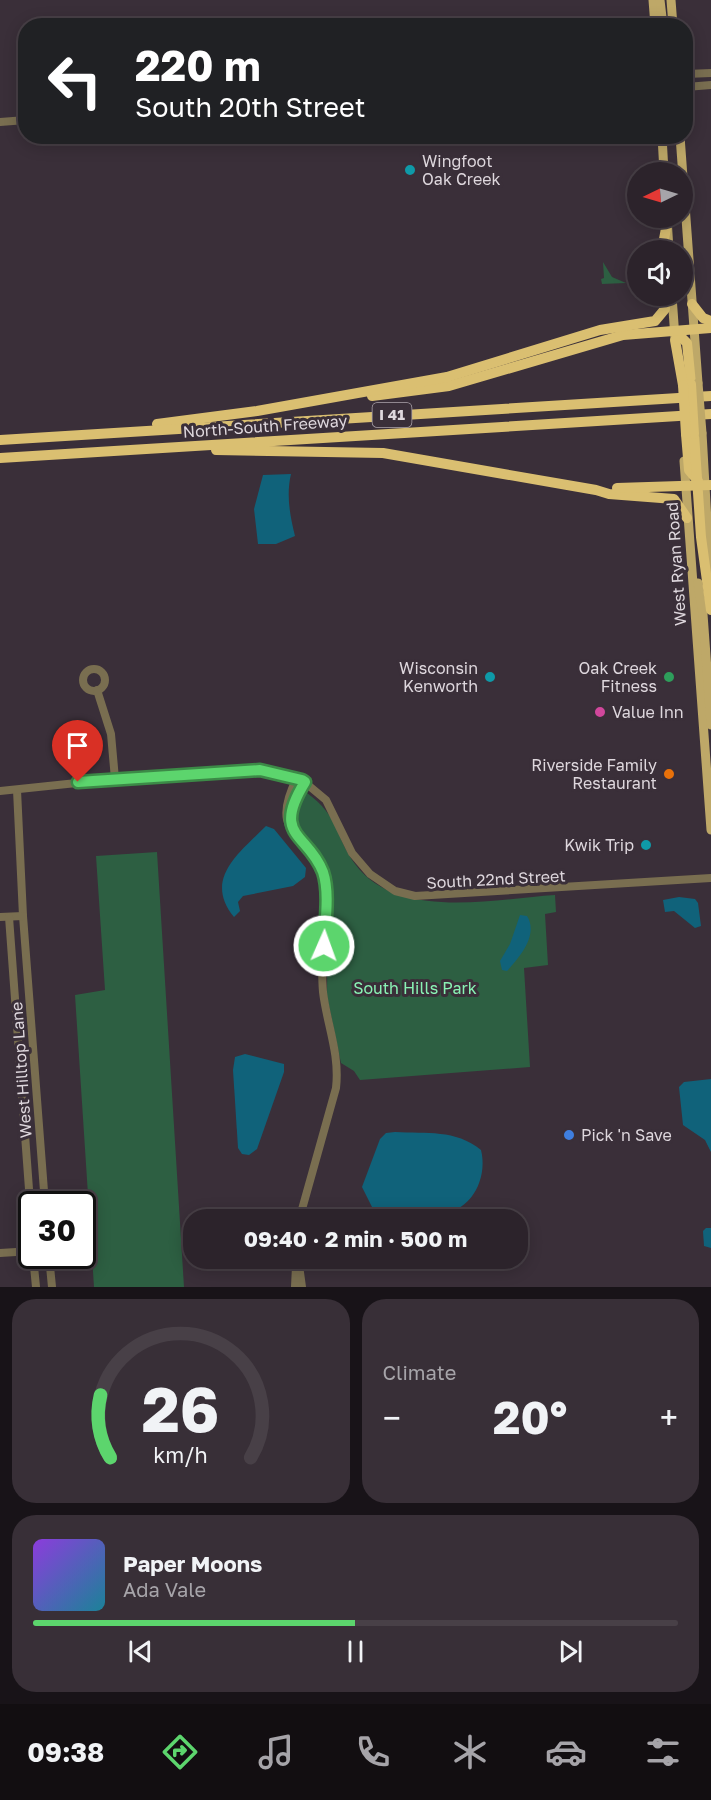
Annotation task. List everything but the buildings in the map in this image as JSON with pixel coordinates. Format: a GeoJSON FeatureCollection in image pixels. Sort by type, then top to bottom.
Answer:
{"type":"FeatureCollection","features":[{"type":"Feature","properties":{"kind":"highway"},"geometry":{"type":"LineString","coordinates":[[693,304],[698,312],[711,321]]}},
{"type":"Feature","properties":{"kind":"highway"},"geometry":{"type":"LineString","coordinates":[[333,398],[447,376],[600,330],[655,321],[665,309],[665,306]]}},
{"type":"Feature","properties":{"kind":"highway"},"geometry":{"type":"LineString","coordinates":[[72,435],[257,411],[333,398],[449,386],[623,334],[675,335],[694,329],[711,328]]}},
{"type":"Feature","properties":{"kind":"highway"},"geometry":{"type":"LineString","coordinates":[[675,335],[681,365],[688,384],[691,434],[689,470],[703,484],[701,537],[711,610]]}},
{"type":"Feature","properties":{"kind":"highway","name":"North-South Freeway"},"geometry":{"type":"LineString","coordinates":[[0,440],[711,396]]}},
{"type":"Feature","properties":{"kind":"highway","name":"North-South Freeway"},"geometry":{"type":"LineString","coordinates":[[0,458],[711,414]]}},
{"type":"Feature","properties":{"kind":"highway"},"geometry":{"type":"LineString","coordinates":[[173,447],[234,452],[383,453],[609,494],[674,499],[687,518]]}},
{"type":"Feature","properties":{"kind":"highway"},"geometry":{"type":"LineString","coordinates":[[596,490],[703,484]]}},
{"type":"Feature","properties":{"kind":"main road"},"geometry":{"type":"LineString","coordinates":[[653,0],[654,18]]}},
{"type":"Feature","properties":{"kind":"main road"},"geometry":{"type":"LineString","coordinates":[[660,0],[662,18]]}},
{"type":"Feature","properties":{"kind":"main road"},"geometry":{"type":"LineString","coordinates":[[671,0],[672,18]]}},
{"type":"Feature","properties":{"kind":"main road"},"geometry":{"type":"LineString","coordinates":[[662,144],[663,162]]}},
{"type":"Feature","properties":{"kind":"main road","name":"West Ryan Road"},"geometry":{"type":"LineString","coordinates":[[681,144],[688,240]]}},
{"type":"Feature","properties":{"kind":"main road","name":"West Ryan Road"},"geometry":{"type":"LineString","coordinates":[[693,304],[694,329],[688,384],[691,434],[685,486],[708,741],[707,772],[711,830]]}},
{"type":"Feature","properties":{"kind":"main road"},"geometry":{"type":"LineString","coordinates":[[673,306],[675,335]]}},
{"type":"Feature","properties":{"kind":"main road","name":"West Ryan Road"},"geometry":{"type":"LineString","coordinates":[[691,434],[703,484],[711,582]]}},
{"type":"Feature","properties":{"kind":"main road"},"geometry":{"type":"LineString","coordinates":[[690,552],[703,614],[711,725]]}},
{"type":"Feature","properties":{"kind":"main road"},"geometry":{"type":"LineString","coordinates":[[707,772],[711,782]]}},
{"type":"Feature","properties":{"kind":"street"},"geometry":{"type":"LineString","coordinates":[[693,74],[711,73]]}},
{"type":"Feature","properties":{"kind":"street"},"geometry":{"type":"LineString","coordinates":[[693,86],[711,85]]}},
{"type":"Feature","properties":{"kind":"street"},"geometry":{"type":"LineString","coordinates":[[0,122],[18,121]]}},
{"type":"Feature","properties":{"kind":"street"},"geometry":{"type":"LineString","coordinates":[[97,690],[110,727],[115,779]]}},
{"type":"Feature","properties":{"kind":"street"},"geometry":{"type":"LineString","coordinates":[[0,791],[115,779],[260,770],[302,780],[286,805],[286,819],[296,837],[322,871],[326,884],[323,989],[327,1016],[336,1046],[338,1071],[336,1088],[302,1209]]}},
{"type":"Feature","properties":{"kind":"street","name":"South 22nd Street"},"geometry":{"type":"LineString","coordinates":[[302,780],[320,794],[332,808],[350,850],[362,866],[379,882],[395,891],[415,896],[711,878]]}},
{"type":"Feature","properties":{"kind":"street","name":"West Hilltop Lane"},"geometry":{"type":"LineString","coordinates":[[17,790],[23,916],[44,1191]]}},
{"type":"Feature","properties":{"kind":"street"},"geometry":{"type":"LineString","coordinates":[[0,917],[23,916]]}},
{"type":"Feature","properties":{"kind":"street","name":"West Hilltop Lane"},"geometry":{"type":"LineString","coordinates":[[9,917],[29,1191]]}},
{"type":"Feature","properties":{"kind":"street"},"geometry":{"type":"LineString","coordinates":[[0,1253],[18,1252]]}},
{"type":"Feature","properties":{"kind":"street"},"geometry":{"type":"LineString","coordinates":[[34,1269],[36,1287]]}},
{"type":"Feature","properties":{"kind":"street"},"geometry":{"type":"LineString","coordinates":[[50,1269],[52,1287]]}},
{"type":"Feature","properties":{"kind":"street"},"geometry":{"type":"LineString","coordinates":[[295,1287],[296,1269]]}},
{"type":"Feature","properties":{"kind":"street"},"geometry":{"type":"LineString","coordinates":[[299,1269],[302,1287]]}},
{"type":"Feature","properties":{"kind":"green space"},"geometry":{"type":"Polygon","coordinates":[[[603,262],[612,277],[626,283],[602,284],[603,262]]]}},
{"type":"Feature","properties":{"kind":"green space","name":"South Hills Park"},"geometry":{"type":"Polygon","coordinates":[[[307,793],[331,818],[355,864],[373,882],[395,893],[421,900],[448,902],[476,902],[555,895],[556,912],[545,914],[548,965],[524,968],[530,1067],[360,1080],[354,1071],[341,1063],[327,996],[328,876],[303,838],[296,818],[303,794],[307,793]]]}},
{"type":"Feature","properties":{"kind":"green space"},"geometry":{"type":"Polygon","coordinates":[[[157,852],[184,1287],[94,1287],[96,1191],[88,1191],[75,995],[105,990],[96,856],[157,852]]]}},
{"type":"Feature","properties":{"kind":"water"},"geometry":{"type":"Polygon","coordinates":[[[291,474],[289,505],[295,536],[276,544],[258,544],[254,509],[263,475],[291,474]]]}},
{"type":"Feature","properties":{"kind":"water"},"geometry":{"type":"Polygon","coordinates":[[[266,826],[274,829],[306,868],[305,877],[293,886],[243,896],[238,902],[240,911],[234,917],[225,903],[222,891],[223,879],[228,867],[236,857],[266,826]]]}},
{"type":"Feature","properties":{"kind":"water"},"geometry":{"type":"Polygon","coordinates":[[[679,897],[695,899],[698,903],[701,926],[695,928],[674,911],[665,912],[663,900],[679,897]]]}},
{"type":"Feature","properties":{"kind":"water"},"geometry":{"type":"Polygon","coordinates":[[[520,915],[527,916],[530,923],[529,938],[522,953],[512,966],[507,971],[502,970],[500,961],[510,944],[520,915]]]}},
{"type":"Feature","properties":{"kind":"water"},"geometry":{"type":"Polygon","coordinates":[[[245,1054],[284,1064],[284,1072],[257,1149],[249,1155],[242,1154],[238,1148],[233,1070],[235,1057],[245,1054]]]}},
{"type":"Feature","properties":{"kind":"water"},"geometry":{"type":"Polygon","coordinates":[[[711,1079],[711,1152],[705,1140],[683,1125],[679,1087],[684,1082],[711,1079]]]}},
{"type":"Feature","properties":{"kind":"water"},"geometry":{"type":"Polygon","coordinates":[[[386,1133],[440,1134],[471,1143],[481,1150],[482,1159],[481,1177],[474,1194],[457,1209],[374,1209],[362,1187],[380,1139],[386,1133]]]}},
{"type":"Feature","properties":{"kind":"water"},"geometry":{"type":"Polygon","coordinates":[[[711,1228],[711,1248],[704,1246],[703,1231],[711,1228]]]}},
{"type":"Feature","properties":{"kind":"place","name":"Wingfoot Oak Creek"},"geometry":{"type":"Point","coordinates":[410,170]}},
{"type":"Feature","properties":{"kind":"place","name":"Wisconsin Kenworth"},"geometry":{"type":"Point","coordinates":[490,677]}},
{"type":"Feature","properties":{"kind":"place","name":"Oak Creek Fitness"},"geometry":{"type":"Point","coordinates":[669,677]}},
{"type":"Feature","properties":{"kind":"place","name":"Value Inn"},"geometry":{"type":"Point","coordinates":[600,712]}},
{"type":"Feature","properties":{"kind":"place","name":"Riverside Family Restaurant"},"geometry":{"type":"Point","coordinates":[669,774]}},
{"type":"Feature","properties":{"kind":"place","name":"Kwik Trip"},"geometry":{"type":"Point","coordinates":[646,845]}},
{"type":"Feature","properties":{"kind":"place","name":"Pick 'n Save"},"geometry":{"type":"Point","coordinates":[569,1135]}},
{"type":"Feature","properties":{"kind":"route"},"geometry":{"type":"LineString","coordinates":[[78,782],[260,770],[291,776],[305,782],[292,810],[292,826],[296,837],[314,857],[326,884],[324,946]]}}]}
